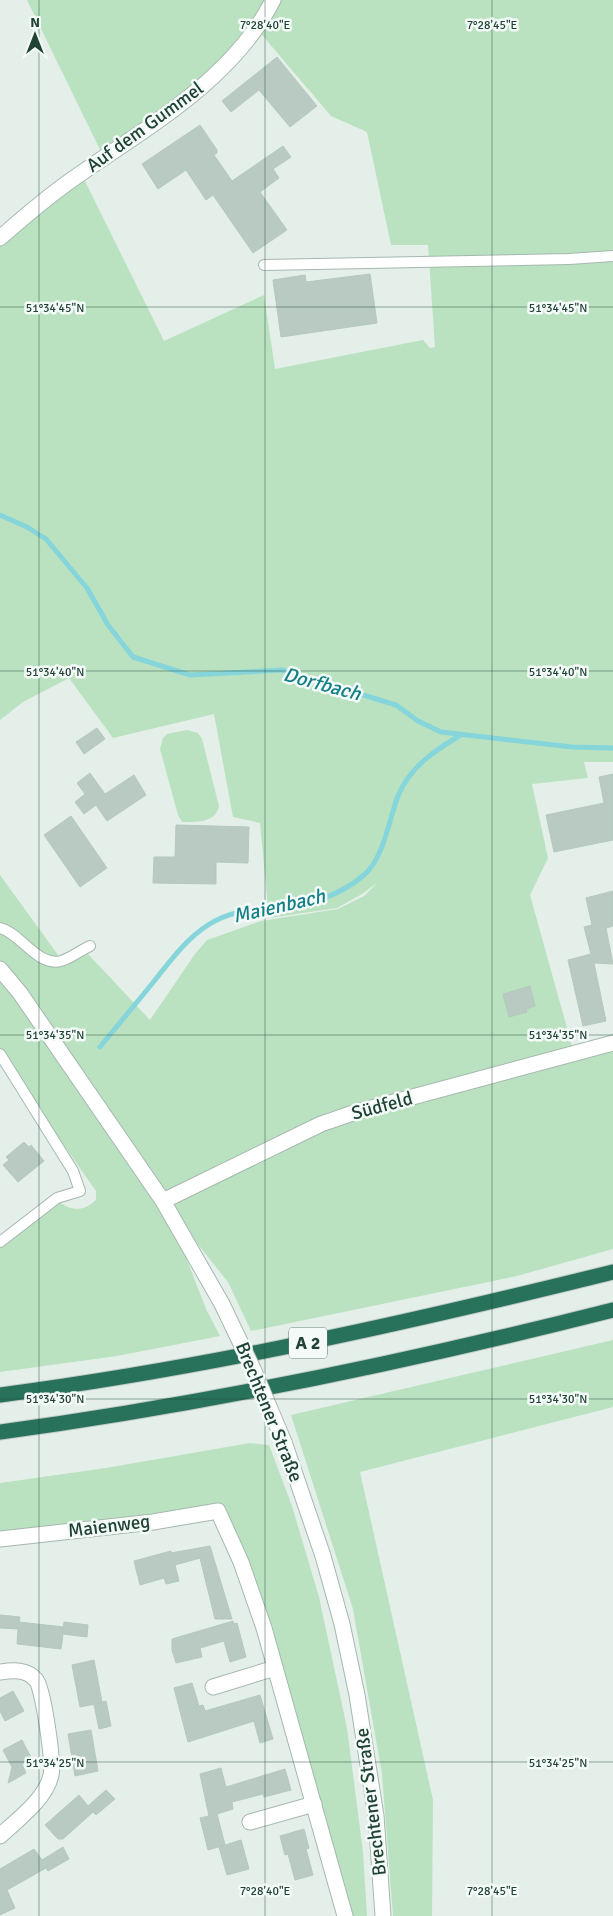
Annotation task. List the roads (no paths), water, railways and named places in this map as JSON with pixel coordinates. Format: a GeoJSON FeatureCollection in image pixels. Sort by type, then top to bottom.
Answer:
{"type":"FeatureCollection","features":[{"type":"Feature","properties":{"kind":"highway","name":"A 2"},"geometry":{"type":"LineString","coordinates":[[0,1395],[41,1390],[271,1351],[419,1319],[613,1272]]}},
{"type":"Feature","properties":{"kind":"highway","name":"A 2"},"geometry":{"type":"LineString","coordinates":[[0,1432],[123,1414],[319,1378],[504,1337],[613,1310]]}},
{"type":"Feature","properties":{"kind":"street","name":"Auf dem Gummel"},"geometry":{"type":"LineString","coordinates":[[0,238],[57,190],[206,84],[247,41],[273,0]]}},
{"type":"Feature","properties":{"kind":"street","name":"Brechtener Straße"},"geometry":{"type":"LineString","coordinates":[[0,969],[20,994],[163,1201],[222,1304],[254,1371],[284,1442],[323,1556],[342,1624],[358,1695],[376,1816],[383,1916]]}},
{"type":"Feature","properties":{"kind":"street","name":"Südfeld"},"geometry":{"type":"LineString","coordinates":[[163,1201],[321,1124],[613,1043]]}},
{"type":"Feature","properties":{"kind":"street","name":"Maienweg"},"geometry":{"type":"LineString","coordinates":[[0,1539],[153,1522],[218,1511],[241,1562],[264,1628],[275,1668]]}},
{"type":"Feature","properties":{"kind":"street"},"geometry":{"type":"LineString","coordinates":[[213,1687],[275,1668],[345,1916]]}},
{"type":"Feature","properties":{"kind":"street"},"geometry":{"type":"LineString","coordinates":[[0,1672],[14,1670],[30,1674],[38,1681],[48,1729],[52,1774],[40,1798],[0,1836]]}},
{"type":"Feature","properties":{"kind":"street"},"geometry":{"type":"LineString","coordinates":[[250,1822],[314,1804]]}},
{"type":"Feature","properties":{"kind":"lane"},"geometry":{"type":"LineString","coordinates":[[264,265],[569,259],[613,256]]}},
{"type":"Feature","properties":{"kind":"lane"},"geometry":{"type":"LineString","coordinates":[[0,928],[8,930],[42,958],[53,961],[61,961],[90,946]]}},
{"type":"Feature","properties":{"kind":"lane"},"geometry":{"type":"LineString","coordinates":[[0,1054],[73,1171],[80,1192],[57,1198],[0,1242]]}},
{"type":"Feature","properties":{"kind":"waterway","name":"Dorfbach"},"geometry":{"type":"LineString","coordinates":[[0,515],[27,527],[46,539],[87,588],[108,625],[133,657],[190,675],[282,670],[396,705],[418,721],[441,732],[572,747],[613,748]]}},
{"type":"Feature","properties":{"kind":"waterway","name":"Maienbach"},"geometry":{"type":"LineString","coordinates":[[100,1047],[174,956],[200,930],[221,918],[239,912],[295,905],[320,899],[342,890],[364,875],[371,868],[381,849],[398,796],[409,776],[432,754],[459,736]]}}]}
